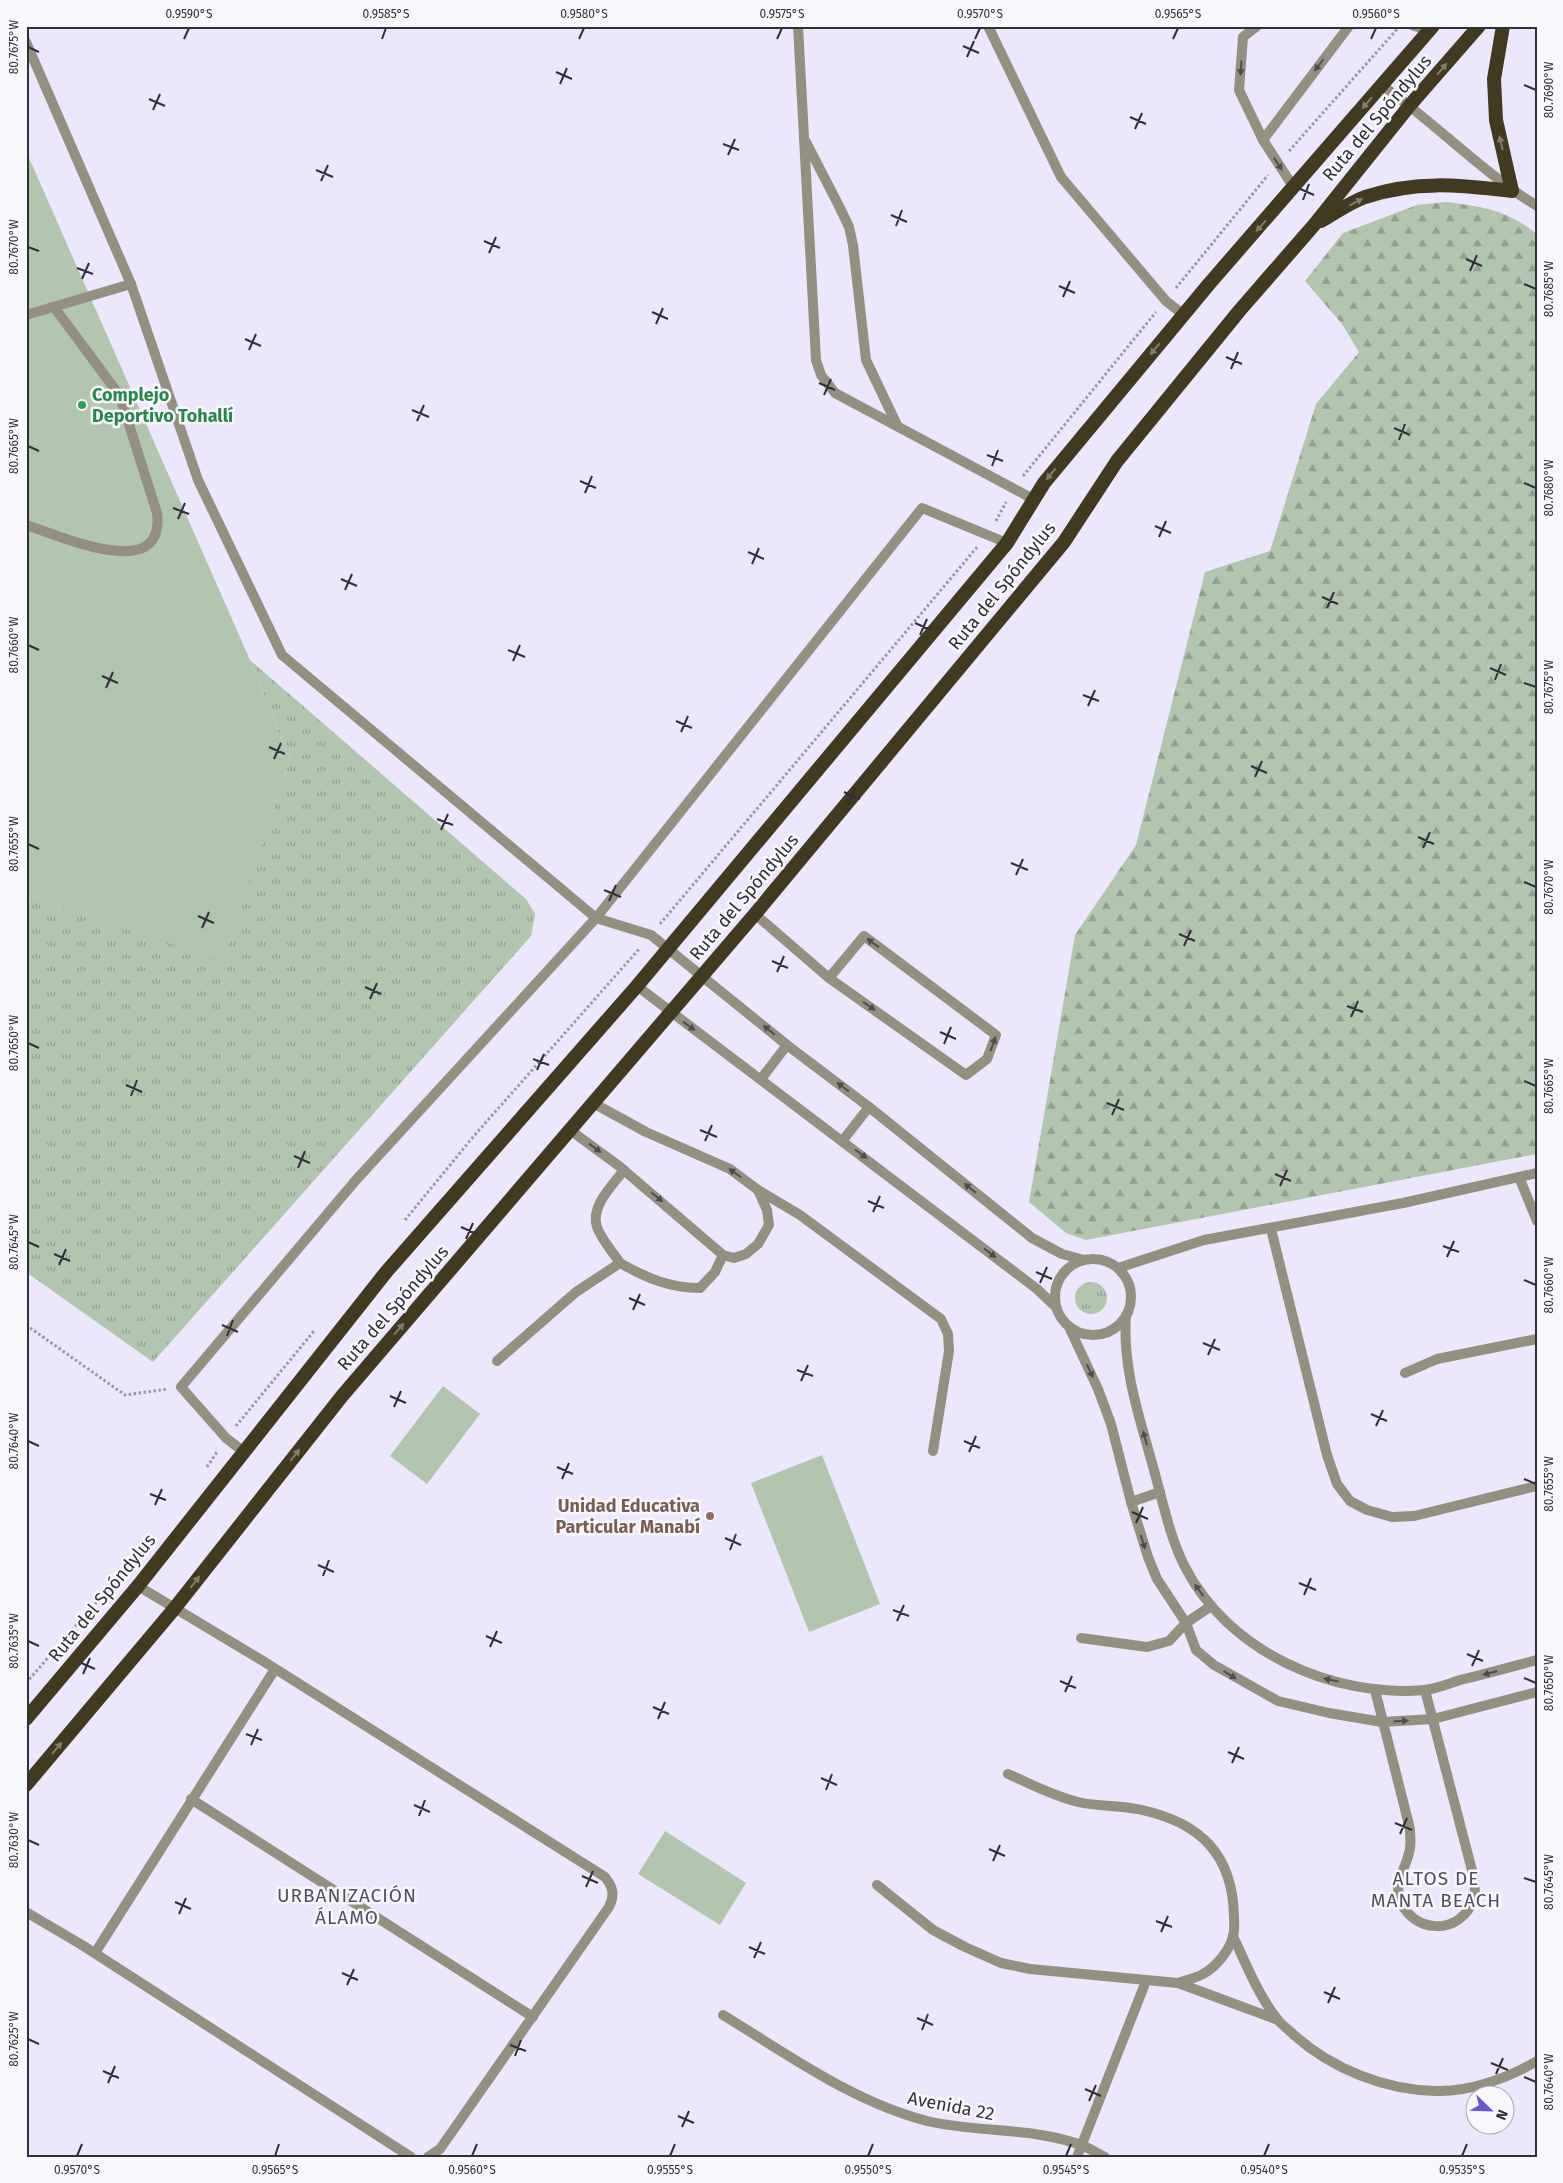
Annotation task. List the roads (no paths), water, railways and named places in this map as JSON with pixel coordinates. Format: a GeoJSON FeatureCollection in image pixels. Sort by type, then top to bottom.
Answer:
{"type":"FeatureCollection","features":[{"type":"Feature","properties":{"kind":"highway","name":"Ruta del Spóndylus"},"geometry":{"type":"LineString","coordinates":[[26,1785],[174,1609],[342,1396],[755,914],[1064,542],[1118,461],[1240,310],[1314,225],[1410,105],[1479,26]]}},
{"type":"Feature","properties":{"kind":"highway"},"geometry":{"type":"LineString","coordinates":[[1314,225],[1363,198],[1406,186],[1452,184],[1512,191],[1495,112],[1494,79],[1503,26]]}},
{"type":"Feature","properties":{"kind":"highway","name":"Ruta del Spóndylus"},"geometry":{"type":"LineString","coordinates":[[26,1719],[138,1586],[387,1272],[636,986],[1008,543],[1044,484],[1209,284],[1383,86],[1431,28]]}},
{"type":"Feature","properties":{"kind":"street"},"geometry":{"type":"LineString","coordinates":[[798,26],[816,360],[821,374],[835,392],[1035,500]]}},
{"type":"Feature","properties":{"kind":"street"},"geometry":{"type":"LineString","coordinates":[[988,26],[1060,177],[1166,301],[1184,315]]}},
{"type":"Feature","properties":{"kind":"street"},"geometry":{"type":"LineString","coordinates":[[1257,26],[1243,38],[1239,90],[1262,140],[1294,188]]}},
{"type":"Feature","properties":{"kind":"street"},"geometry":{"type":"LineString","coordinates":[[1262,140],[1349,26]]}},
{"type":"Feature","properties":{"kind":"street"},"geometry":{"type":"LineString","coordinates":[[1414,26],[1431,28]]}},
{"type":"Feature","properties":{"kind":"street"},"geometry":{"type":"LineString","coordinates":[[26,42],[131,284],[198,480],[282,655],[596,918],[652,935],[787,1046],[869,1107],[1032,1238],[1062,1254],[1084,1260]]}},
{"type":"Feature","properties":{"kind":"street"},"geometry":{"type":"LineString","coordinates":[[1383,86],[1410,105],[1512,191],[1537,206]]}},
{"type":"Feature","properties":{"kind":"street"},"geometry":{"type":"LineString","coordinates":[[804,139],[849,227],[853,245],[866,360],[896,425]]}},
{"type":"Feature","properties":{"kind":"street"},"geometry":{"type":"LineString","coordinates":[[26,315],[131,284]]}},
{"type":"Feature","properties":{"kind":"street"},"geometry":{"type":"LineString","coordinates":[[26,524],[98,548],[133,552],[151,542],[156,533],[158,523],[157,513],[120,396],[54,307]]}},
{"type":"Feature","properties":{"kind":"street"},"geometry":{"type":"LineString","coordinates":[[244,1452],[226,1438],[180,1387],[356,1180],[596,918],[922,508],[1008,543]]}},
{"type":"Feature","properties":{"kind":"street"},"geometry":{"type":"LineString","coordinates":[[755,914],[829,978],[966,1075],[988,1059],[996,1035],[864,936],[829,978]]}},
{"type":"Feature","properties":{"kind":"street"},"geometry":{"type":"LineString","coordinates":[[636,986],[843,1140],[1037,1289],[1056,1307]]}},
{"type":"Feature","properties":{"kind":"street"},"geometry":{"type":"LineString","coordinates":[[760,1079],[787,1046]]}},
{"type":"Feature","properties":{"kind":"street"},"geometry":{"type":"LineString","coordinates":[[593,1103],[646,1132],[730,1169],[758,1190],[800,1215],[941,1319],[948,1334],[949,1352],[933,1451]]}},
{"type":"Feature","properties":{"kind":"street"},"geometry":{"type":"LineString","coordinates":[[843,1140],[869,1107]]}},
{"type":"Feature","properties":{"kind":"street"},"geometry":{"type":"LineString","coordinates":[[570,1130],[624,1170],[724,1254],[734,1258],[746,1254],[758,1244],[769,1225],[767,1210],[758,1190]]}},
{"type":"Feature","properties":{"kind":"street"},"geometry":{"type":"LineString","coordinates":[[624,1170],[601,1200],[596,1216],[597,1228],[620,1263],[636,1272],[672,1286],[700,1288],[715,1272],[724,1254]]}},
{"type":"Feature","properties":{"kind":"street"},"geometry":{"type":"LineString","coordinates":[[1118,1268],[1204,1240],[1272,1229],[1403,1203],[1537,1173]]}},
{"type":"Feature","properties":{"kind":"street"},"geometry":{"type":"LineString","coordinates":[[1518,1177],[1537,1221]]}},
{"type":"Feature","properties":{"kind":"street"},"geometry":{"type":"LineString","coordinates":[[1272,1229],[1327,1455],[1337,1484],[1350,1501],[1367,1510],[1392,1517],[1414,1516],[1537,1486]]}},
{"type":"Feature","properties":{"kind":"street"},"geometry":{"type":"LineString","coordinates":[[1537,1660],[1425,1690],[1375,1690],[1319,1678],[1270,1655],[1232,1627],[1212,1606],[1185,1568],[1172,1536],[1129,1379],[1124,1341],[1126,1315],[1130,1304],[1130,1290],[1126,1278],[1118,1268],[1096,1259],[1084,1260],[1073,1264],[1064,1273],[1058,1283],[1055,1295],[1056,1307],[1061,1318],[1069,1327],[1098,1389],[1111,1424],[1130,1502],[1148,1557],[1157,1579],[1186,1623],[1196,1650],[1214,1665],[1252,1688],[1278,1700],[1329,1713],[1382,1722],[1433,1719],[1537,1692]]}},
{"type":"Feature","properties":{"kind":"street"},"geometry":{"type":"LineString","coordinates":[[497,1361],[576,1292],[620,1263]]}},
{"type":"Feature","properties":{"kind":"street"},"geometry":{"type":"LineString","coordinates":[[1069,1327],[1087,1334],[1106,1332],[1117,1326],[1126,1315]]}},
{"type":"Feature","properties":{"kind":"street"},"geometry":{"type":"LineString","coordinates":[[1405,1373],[1437,1359],[1537,1339]]}},
{"type":"Feature","properties":{"kind":"street"},"geometry":{"type":"LineString","coordinates":[[1130,1502],[1160,1492]]}},
{"type":"Feature","properties":{"kind":"street"},"geometry":{"type":"LineString","coordinates":[[138,1586],[275,1669],[605,1877],[611,1885],[613,1892],[610,1907],[440,2150],[428,2157]]}},
{"type":"Feature","properties":{"kind":"street"},"geometry":{"type":"LineString","coordinates":[[1081,1638],[1147,1647],[1169,1641],[1186,1623],[1212,1606]]}},
{"type":"Feature","properties":{"kind":"street"},"geometry":{"type":"LineString","coordinates":[[95,1953],[275,1669]]}},
{"type":"Feature","properties":{"kind":"street"},"geometry":{"type":"LineString","coordinates":[[1375,1690],[1410,1829],[1410,1848],[1398,1882],[1399,1895],[1405,1910],[1414,1918],[1427,1925],[1443,1926],[1457,1922],[1468,1912],[1475,1895],[1474,1878],[1425,1690]]}},
{"type":"Feature","properties":{"kind":"street"},"geometry":{"type":"LineString","coordinates":[[1008,1774],[1052,1794],[1079,1802],[1140,1810],[1168,1817],[1192,1828],[1214,1848],[1227,1872],[1232,1894],[1233,1936],[1253,1978],[1278,2020],[1306,2046],[1334,2064],[1399,2088],[1437,2091],[1496,2080],[1524,2069],[1537,2061]]}},
{"type":"Feature","properties":{"kind":"street"},"geometry":{"type":"LineString","coordinates":[[191,1799],[533,2017]]}},
{"type":"Feature","properties":{"kind":"street"},"geometry":{"type":"LineString","coordinates":[[877,1885],[933,1930],[965,1948],[1001,1963],[1030,1970],[1178,1983],[1278,2020]]}},
{"type":"Feature","properties":{"kind":"street"},"geometry":{"type":"LineString","coordinates":[[26,1912],[95,1953],[411,2157]]}},
{"type":"Feature","properties":{"kind":"street"},"geometry":{"type":"LineString","coordinates":[[1178,1983],[1204,1974],[1222,1957],[1233,1936]]}},
{"type":"Feature","properties":{"kind":"street"},"geometry":{"type":"LineString","coordinates":[[1077,2157],[1146,1981]]}},
{"type":"Feature","properties":{"kind":"street","name":"Avenida 22"},"geometry":{"type":"LineString","coordinates":[[723,2015],[827,2078],[891,2110],[929,2121],[961,2127],[1044,2136],[1081,2145],[1105,2157]]}},
{"type":"Feature","properties":{"kind":"place","name":"Complejo Deportivo Tohallí"},"geometry":{"type":"Point","coordinates":[82,405]}},
{"type":"Feature","properties":{"kind":"place","name":"Unidad Educativa Particular Manabí"},"geometry":{"type":"Point","coordinates":[710,1516]}},
{"type":"Feature","properties":{"kind":"district","name":"ALTOS DE MANTA BEACH"},"geometry":{"type":"Point","coordinates":[1436,1889]}},
{"type":"Feature","properties":{"kind":"district","name":"URBANIZACIÓN ÁLAMO"},"geometry":{"type":"Point","coordinates":[347,1906]}}]}
